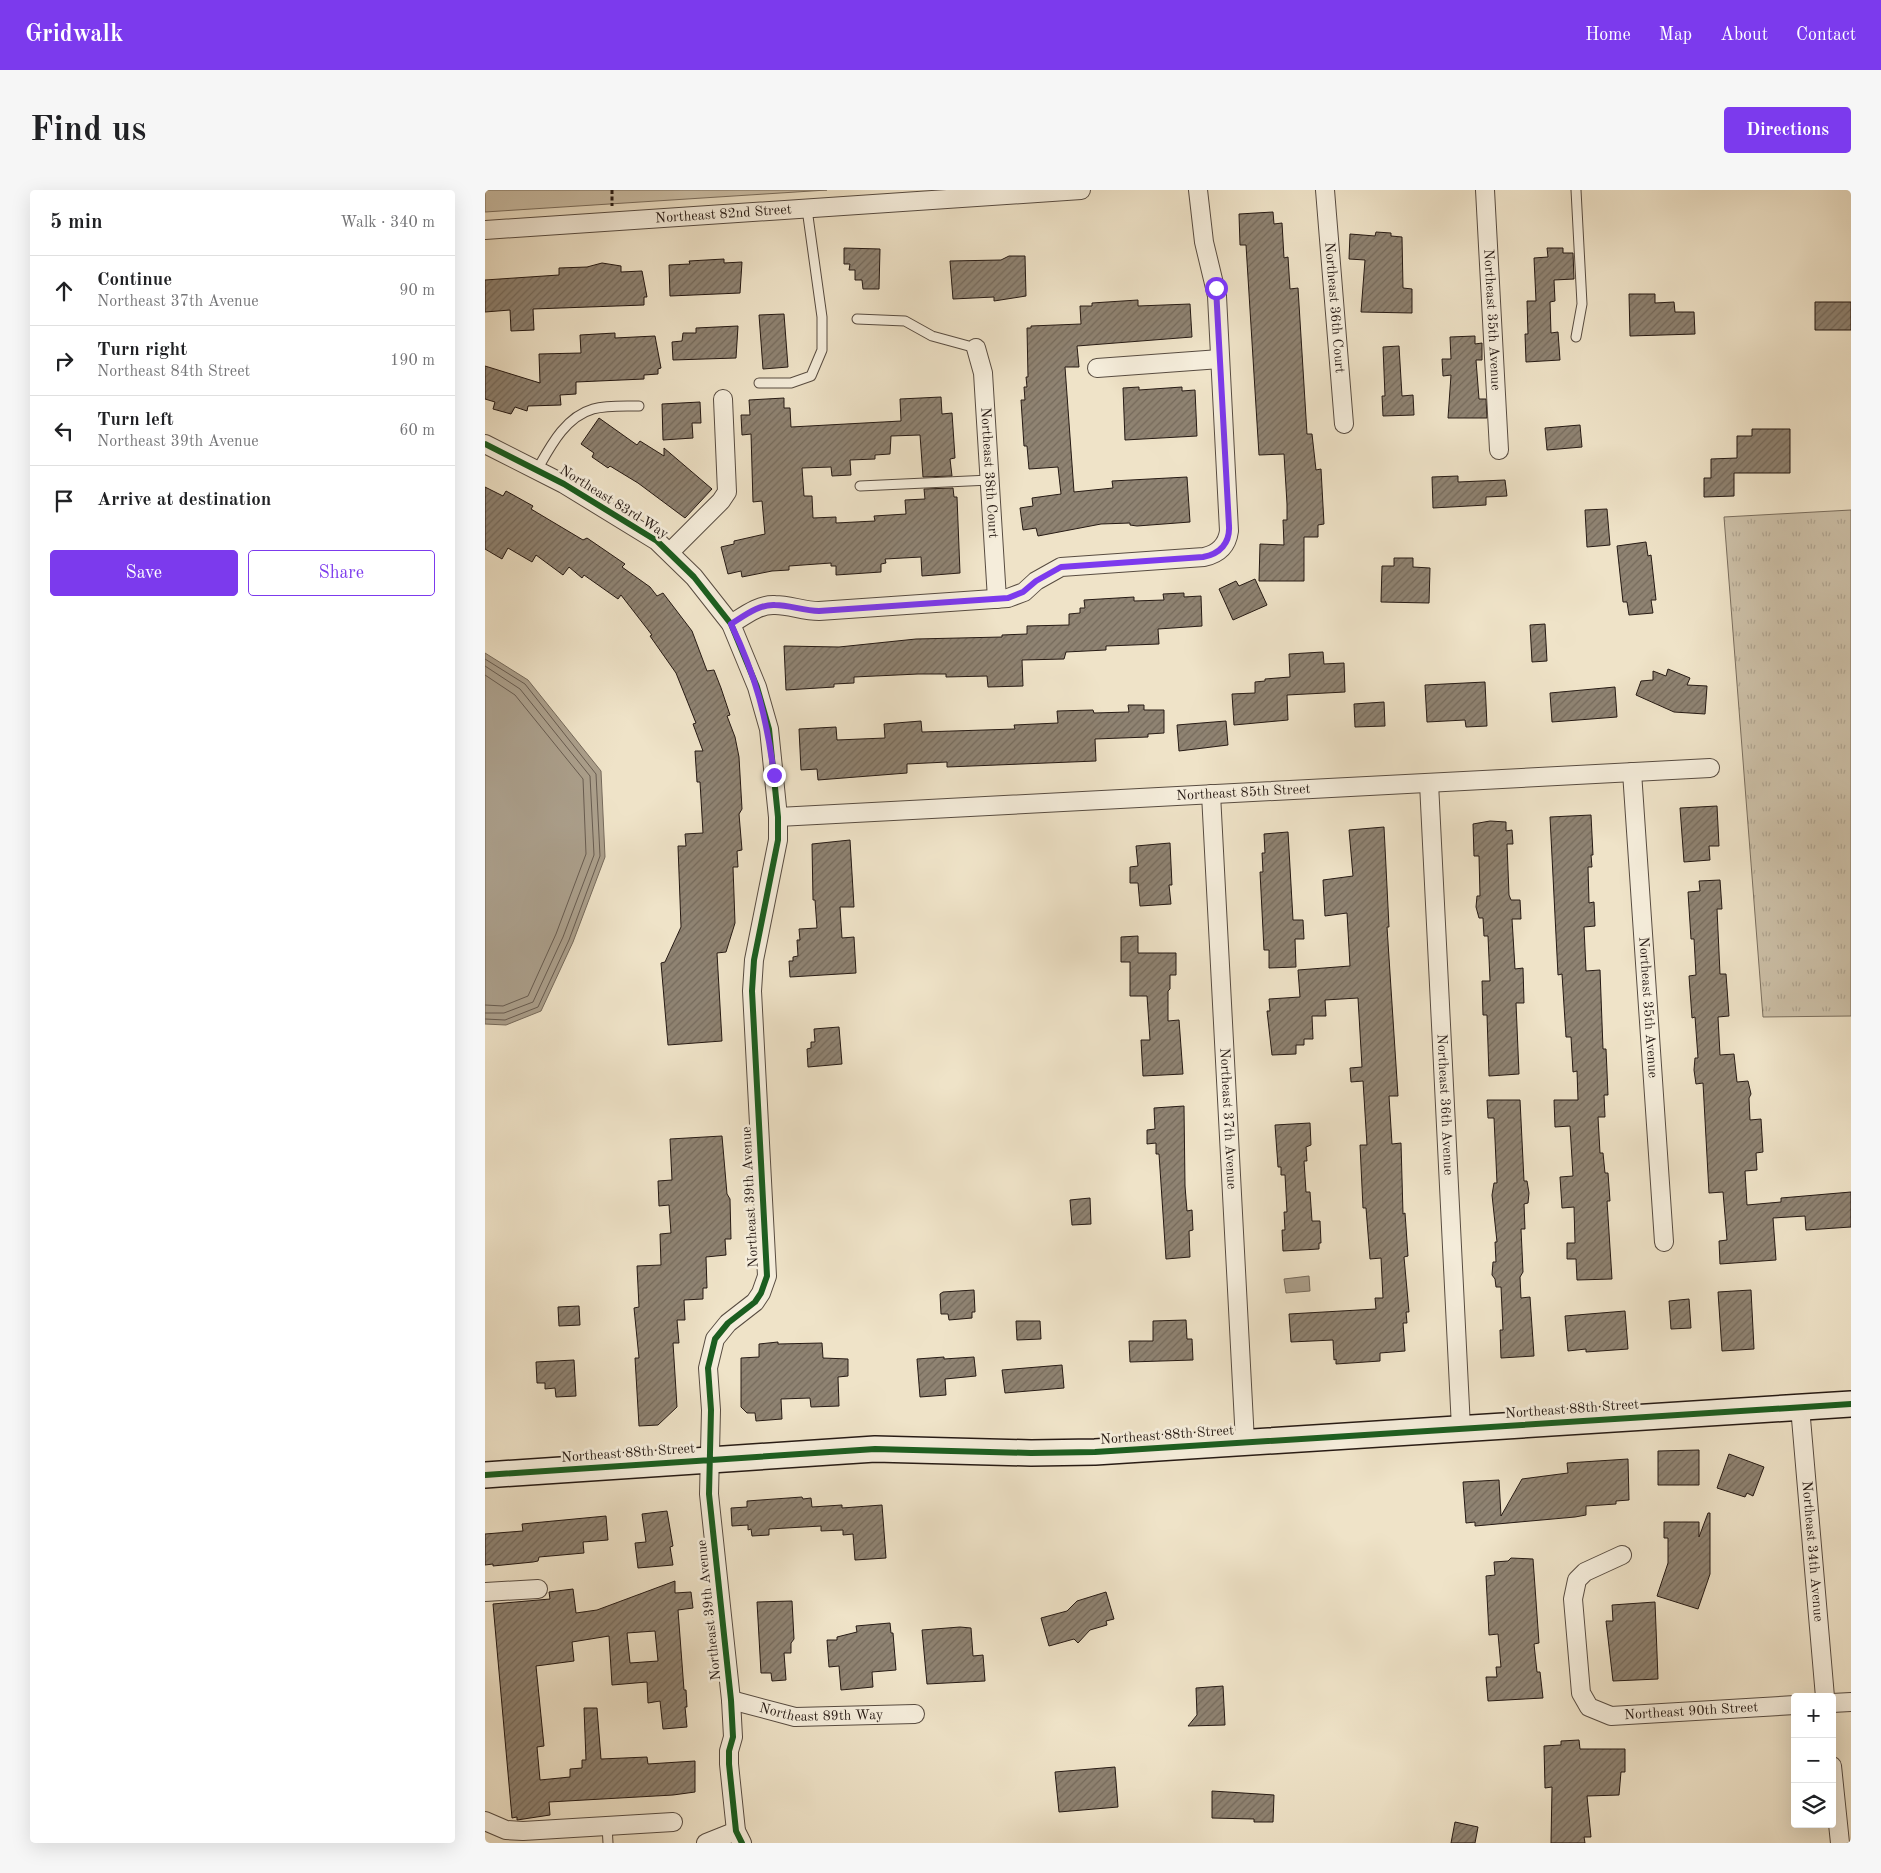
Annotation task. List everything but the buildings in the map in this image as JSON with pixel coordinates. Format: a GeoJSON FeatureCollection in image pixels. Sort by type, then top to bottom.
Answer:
{"type":"FeatureCollection","features":[{"type":"Feature","properties":{"kind":"street","name":"Northeast 82nd Street"},"geometry":{"type":"LineString","coordinates":[[485,230],[1081,190]]}},
{"type":"Feature","properties":{"kind":"street"},"geometry":{"type":"LineString","coordinates":[[731,624],[749,613],[772,604],[798,610],[819,611],[997,599],[1016,596],[1061,567],[1203,557],[1215,554],[1224,546],[1229,531],[1216,288],[1204,242],[1198,190]]}},
{"type":"Feature","properties":{"kind":"street","name":"Northeast 36th Court"},"geometry":{"type":"LineString","coordinates":[[1325,190],[1344,424]]}},
{"type":"Feature","properties":{"kind":"street","name":"Northeast 35th Avenue"},"geometry":{"type":"LineString","coordinates":[[1485,190],[1499,450]]}},
{"type":"Feature","properties":{"kind":"street","name":"Northeast 38th Court"},"geometry":{"type":"LineString","coordinates":[[976,348],[983,373],[997,599]]}},
{"type":"Feature","properties":{"kind":"street"},"geometry":{"type":"LineString","coordinates":[[1097,368],[1220,359]]}},
{"type":"Feature","properties":{"kind":"street","name":"Northeast 83rd Way"},"geometry":{"type":"LineString","coordinates":[[670,552],[721,501],[727,492],[723,399]]}},
{"type":"Feature","properties":{"kind":"street","name":"Northeast 83rd Way"},"geometry":{"type":"LineString","coordinates":[[485,444],[537,470],[630,523],[670,552],[694,576],[731,624]]}},
{"type":"Feature","properties":{"kind":"street","name":"Northeast 39th Avenue"},"geometry":{"type":"LineString","coordinates":[[725,1839],[729,1751],[733,1736],[731,1700],[709,1494],[709,1368],[711,1347],[721,1331],[755,1302],[761,1293],[767,1276],[752,976],[779,840],[769,729],[757,687],[731,624]]}},
{"type":"Feature","properties":{"kind":"street","name":"Northeast 85th Street"},"geometry":{"type":"LineString","coordinates":[[778,816],[1710,768]]}},
{"type":"Feature","properties":{"kind":"street","name":"Northeast 35th Avenue"},"geometry":{"type":"LineString","coordinates":[[1632,772],[1664,1242]]}},
{"type":"Feature","properties":{"kind":"street","name":"Northeast 36th Avenue"},"geometry":{"type":"LineString","coordinates":[[1429,783],[1461,1428]]}},
{"type":"Feature","properties":{"kind":"street","name":"Northeast 37th Avenue"},"geometry":{"type":"LineString","coordinates":[[1211,794],[1245,1442]]}},
{"type":"Feature","properties":{"kind":"street","name":"Northeast 88th Street"},"geometry":{"type":"LineString","coordinates":[[485,1474],[880,1449],[1055,1453],[1851,1404]]}},
{"type":"Feature","properties":{"kind":"street","name":"Northeast 34th Avenue"},"geometry":{"type":"LineString","coordinates":[[1800,1407],[1825,1693]]}},
{"type":"Feature","properties":{"kind":"street","name":"Northeast 90th Street"},"geometry":{"type":"LineString","coordinates":[[1622,1556],[1585,1572],[1577,1580],[1573,1599],[1581,1693],[1589,1707],[1611,1716],[1791,1705]]}},
{"type":"Feature","properties":{"kind":"street"},"geometry":{"type":"LineString","coordinates":[[485,1592],[538,1589]]}},
{"type":"Feature","properties":{"kind":"street","name":"Northeast 89th Way"},"geometry":{"type":"LineString","coordinates":[[731,1700],[795,1717],[875,1713],[915,1714]]}},
{"type":"Feature","properties":{"kind":"street"},"geometry":{"type":"LineString","coordinates":[[1836,1703],[1851,1702]]}},
{"type":"Feature","properties":{"kind":"street"},"geometry":{"type":"LineString","coordinates":[[1834,1783],[1840,1843]]}},
{"type":"Feature","properties":{"kind":"street"},"geometry":{"type":"LineString","coordinates":[[485,1821],[498,1828],[514,1831],[607,1835],[673,1822]]}},
{"type":"Feature","properties":{"kind":"lane"},"geometry":{"type":"LineString","coordinates":[[1576,190],[1582,304],[1577,337]]}},
{"type":"Feature","properties":{"kind":"lane"},"geometry":{"type":"LineString","coordinates":[[759,384],[791,383],[811,376],[822,350],[821,317],[807,209]]}},
{"type":"Feature","properties":{"kind":"lane"},"geometry":{"type":"LineString","coordinates":[[857,319],[905,321],[932,336],[976,348]]}},
{"type":"Feature","properties":{"kind":"lane"},"geometry":{"type":"LineString","coordinates":[[537,470],[556,437],[580,413],[594,408],[639,406]]}},
{"type":"Feature","properties":{"kind":"lane"},"geometry":{"type":"LineString","coordinates":[[860,486],[989,480]]}},
{"type":"Feature","properties":{"kind":"green space"},"geometry":{"type":"Polygon","coordinates":[[[485,190],[827,190],[485,212],[485,190]]]}},
{"type":"Feature","properties":{"kind":"green space"},"geometry":{"type":"Polygon","coordinates":[[[1851,510],[1851,1016],[1763,1017],[1724,517],[1851,510]]]}},
{"type":"Feature","properties":{"kind":"water"},"geometry":{"type":"Polygon","coordinates":[[[485,653],[528,680],[601,771],[605,857],[573,942],[541,1011],[506,1025],[485,1024],[485,653]]]}},
{"type":"Feature","properties":{"kind":"water"},"geometry":{"type":"Polygon","coordinates":[[[1309,1276],[1310,1291],[1286,1293],[1284,1279],[1309,1276]]]}},
{"type":"Feature","properties":{"kind":"cycle path"},"geometry":{"type":"LineString","coordinates":[[485,444],[564,484],[657,541],[694,577],[731,624],[757,687],[769,729],[778,817],[778,840],[754,960],[752,991],[767,1276],[761,1293],[755,1302],[728,1323],[715,1339],[708,1368],[711,1410],[709,1494],[731,1700],[733,1737],[729,1751],[729,1764],[736,1831],[742,1843]]}},
{"type":"Feature","properties":{"kind":"cycle path"},"geometry":{"type":"LineString","coordinates":[[485,1475],[875,1449],[1031,1453],[1095,1452],[1851,1404]]}},
{"type":"Feature","properties":{"kind":"route"},"geometry":{"type":"LineString","coordinates":[[774,775],[769,729],[757,687],[731,624],[749,613],[772,604],[798,610],[819,611],[1008,598],[1023,592],[1054,570],[1069,565],[1203,557],[1215,554],[1224,546],[1229,537],[1229,526],[1216,288]]}}]}
